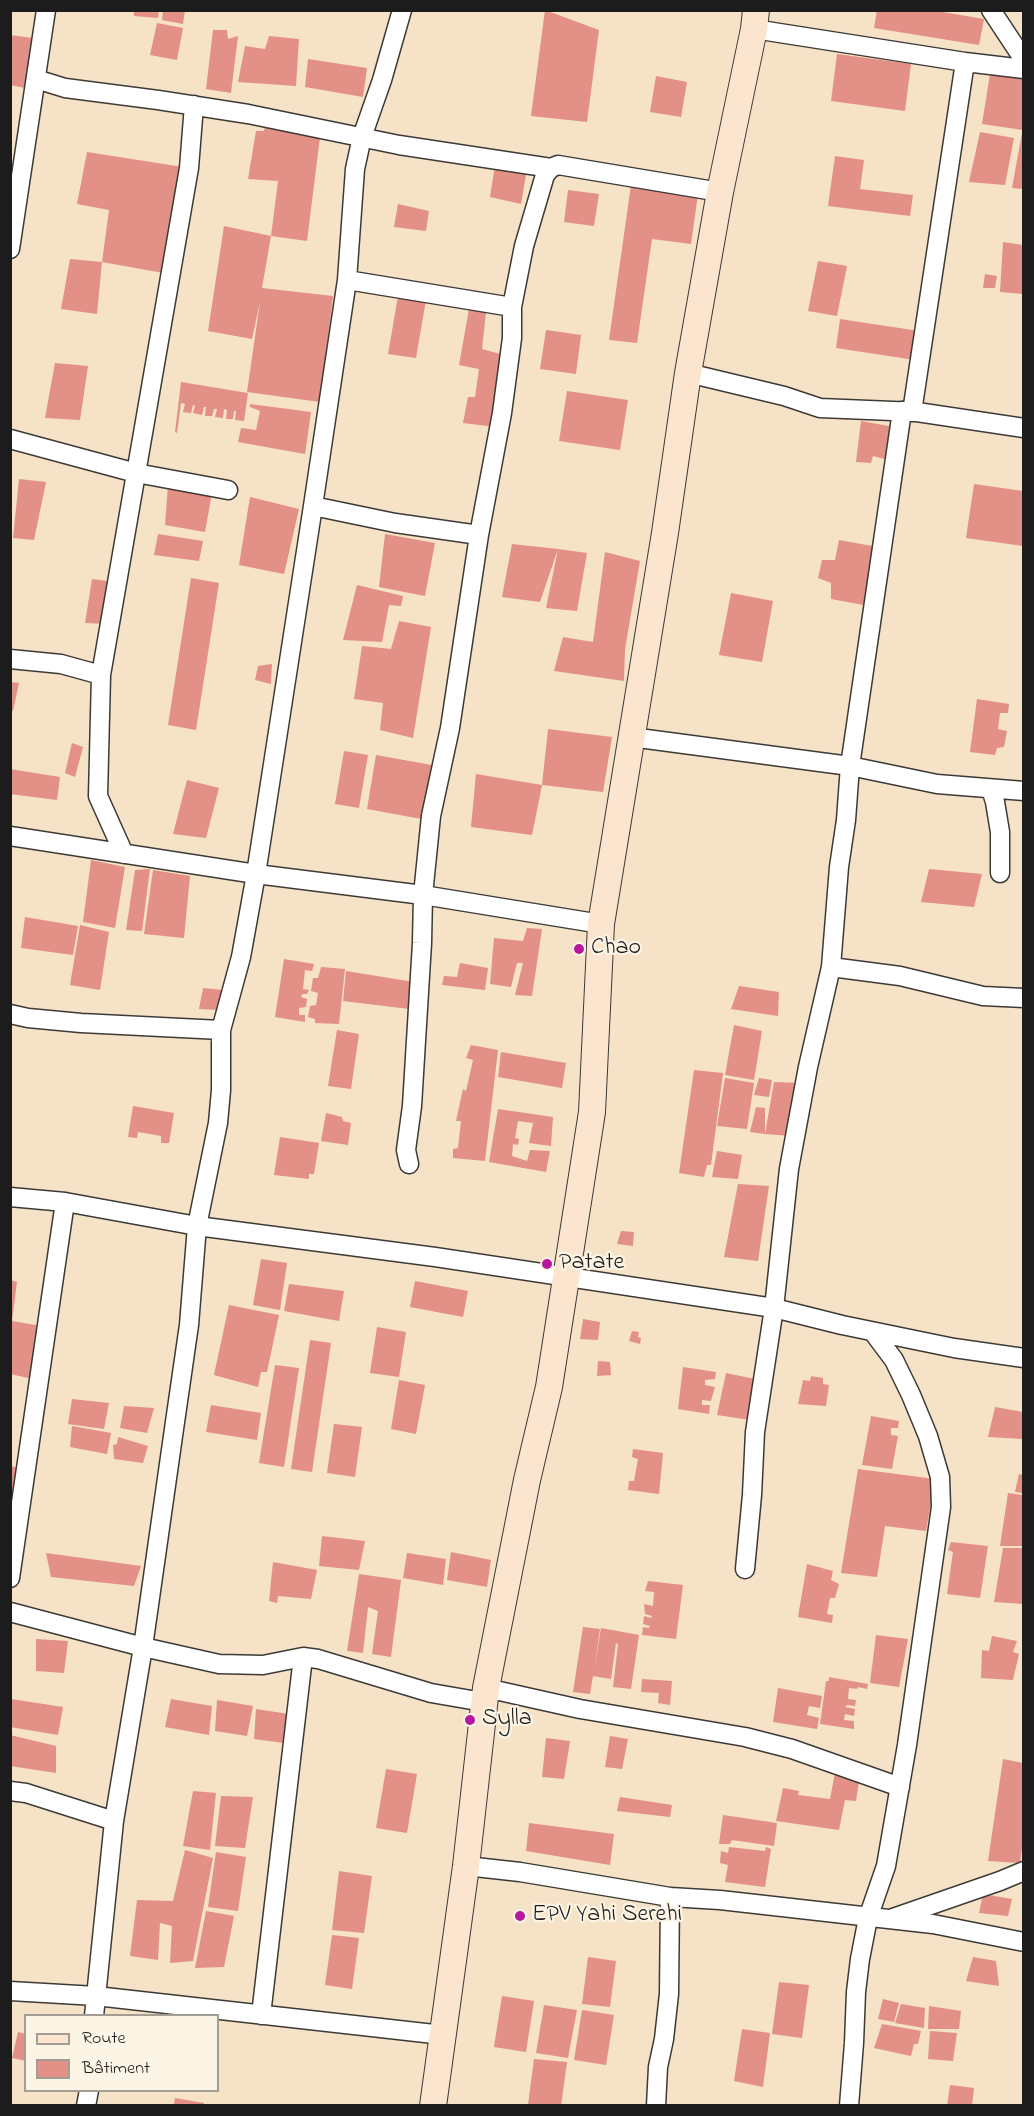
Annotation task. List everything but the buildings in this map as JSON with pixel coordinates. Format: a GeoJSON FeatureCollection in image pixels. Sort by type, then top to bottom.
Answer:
{"type":"FeatureCollection","features":[{"type":"Feature","properties":{"kind":"street"},"geometry":{"type":"LineString","coordinates":[[10,249],[46,10]]}},
{"type":"Feature","properties":{"kind":"street"},"geometry":{"type":"LineString","coordinates":[[94,2014],[114,1821],[143,1647],[189,1325],[197,1226],[218,1123],[221,1090],[221,1030],[241,957],[256,874],[313,506],[347,280],[354,169],[402,10]]}},
{"type":"Feature","properties":{"kind":"street"},"geometry":{"type":"LineString","coordinates":[[991,10],[1023,60]]}},
{"type":"Feature","properties":{"kind":"street"},"geometry":{"type":"LineString","coordinates":[[433,2106],[466,1866],[484,1695],[526,1480],[549,1387],[592,1112],[601,924],[665,533],[688,373],[720,192],[755,20],[965,62],[1023,60]]}},
{"type":"Feature","properties":{"kind":"street"},"geometry":{"type":"LineString","coordinates":[[745,1569],[755,1432],[774,1308],[789,1169],[808,1067],[831,967],[838,867],[846,820],[850,766],[965,62]]}},
{"type":"Feature","properties":{"kind":"street"},"geometry":{"type":"LineString","coordinates":[[36,79],[65,88],[194,105],[362,137],[551,168]]}},
{"type":"Feature","properties":{"kind":"street"},"geometry":{"type":"LineString","coordinates":[[124,854],[98,796],[101,675],[189,168],[194,105]]}},
{"type":"Feature","properties":{"kind":"street"},"geometry":{"type":"LineString","coordinates":[[409,1164],[406,1150],[412,1106],[423,895],[430,816],[450,728],[479,535],[502,413],[512,338],[512,307],[524,246],[545,174],[558,165],[720,192]]}},
{"type":"Feature","properties":{"kind":"street"},"geometry":{"type":"LineString","coordinates":[[347,280],[512,307]]}},
{"type":"Feature","properties":{"kind":"street"},"geometry":{"type":"LineString","coordinates":[[688,373],[784,396],[820,408],[907,411],[1023,428]]}},
{"type":"Feature","properties":{"kind":"street"},"geometry":{"type":"LineString","coordinates":[[10,439],[136,473],[228,490]]}},
{"type":"Feature","properties":{"kind":"street"},"geometry":{"type":"LineString","coordinates":[[313,506],[395,523],[479,535]]}},
{"type":"Feature","properties":{"kind":"street"},"geometry":{"type":"LineString","coordinates":[[10,659],[61,664],[101,675]]}},
{"type":"Feature","properties":{"kind":"street"},"geometry":{"type":"LineString","coordinates":[[631,736],[850,766],[937,784],[1023,791]]}},
{"type":"Feature","properties":{"kind":"street"},"geometry":{"type":"LineString","coordinates":[[991,789],[1000,832],[1000,873]]}},
{"type":"Feature","properties":{"kind":"street"},"geometry":{"type":"LineString","coordinates":[[10,836],[256,874],[423,895],[601,924]]}},
{"type":"Feature","properties":{"kind":"street"},"geometry":{"type":"LineString","coordinates":[[831,967],[900,976],[983,996],[1023,998]]}},
{"type":"Feature","properties":{"kind":"street"},"geometry":{"type":"LineString","coordinates":[[10,1014],[81,1023],[221,1030]]}},
{"type":"Feature","properties":{"kind":"street"},"geometry":{"type":"LineString","coordinates":[[10,1197],[65,1202],[197,1226],[424,1256],[774,1308],[873,1332],[954,1348],[1023,1358]]}},
{"type":"Feature","properties":{"kind":"street"},"geometry":{"type":"LineString","coordinates":[[10,1578],[65,1202]]}},
{"type":"Feature","properties":{"kind":"street"},"geometry":{"type":"LineString","coordinates":[[849,2106],[856,1992],[868,1918],[886,1866],[941,1507],[940,1477],[928,1436],[894,1360],[873,1332]]}},
{"type":"Feature","properties":{"kind":"street"},"geometry":{"type":"LineString","coordinates":[[10,1612],[193,1659],[239,1666],[263,1665],[303,1657],[318,1659],[431,1693],[484,1695],[745,1737],[792,1749],[900,1786]]}},
{"type":"Feature","properties":{"kind":"street"},"geometry":{"type":"LineString","coordinates":[[261,2014],[303,1657]]}},
{"type":"Feature","properties":{"kind":"street"},"geometry":{"type":"LineString","coordinates":[[10,1791],[26,1793],[114,1821]]}},
{"type":"Feature","properties":{"kind":"street"},"geometry":{"type":"LineString","coordinates":[[466,1866],[520,1872],[670,1896],[933,1924],[1023,1942]]}},
{"type":"Feature","properties":{"kind":"street"},"geometry":{"type":"LineString","coordinates":[[887,1920],[1023,1871]]}},
{"type":"Feature","properties":{"kind":"street"},"geometry":{"type":"LineString","coordinates":[[656,2106],[658,2067],[669,1994],[670,1896]]}},
{"type":"Feature","properties":{"kind":"street"},"geometry":{"type":"LineString","coordinates":[[10,1991],[96,1996],[443,2035]]}},
{"type":"Feature","properties":{"kind":"place","name":"Chao"},"geometry":{"type":"Point","coordinates":[579,949]}},
{"type":"Feature","properties":{"kind":"place","name":"Patate"},"geometry":{"type":"Point","coordinates":[547,1264]}},
{"type":"Feature","properties":{"kind":"place","name":"Sylla"},"geometry":{"type":"Point","coordinates":[470,1720]}},
{"type":"Feature","properties":{"kind":"place","name":"EPV Yahi Serehi"},"geometry":{"type":"Point","coordinates":[520,1916]}}]}
